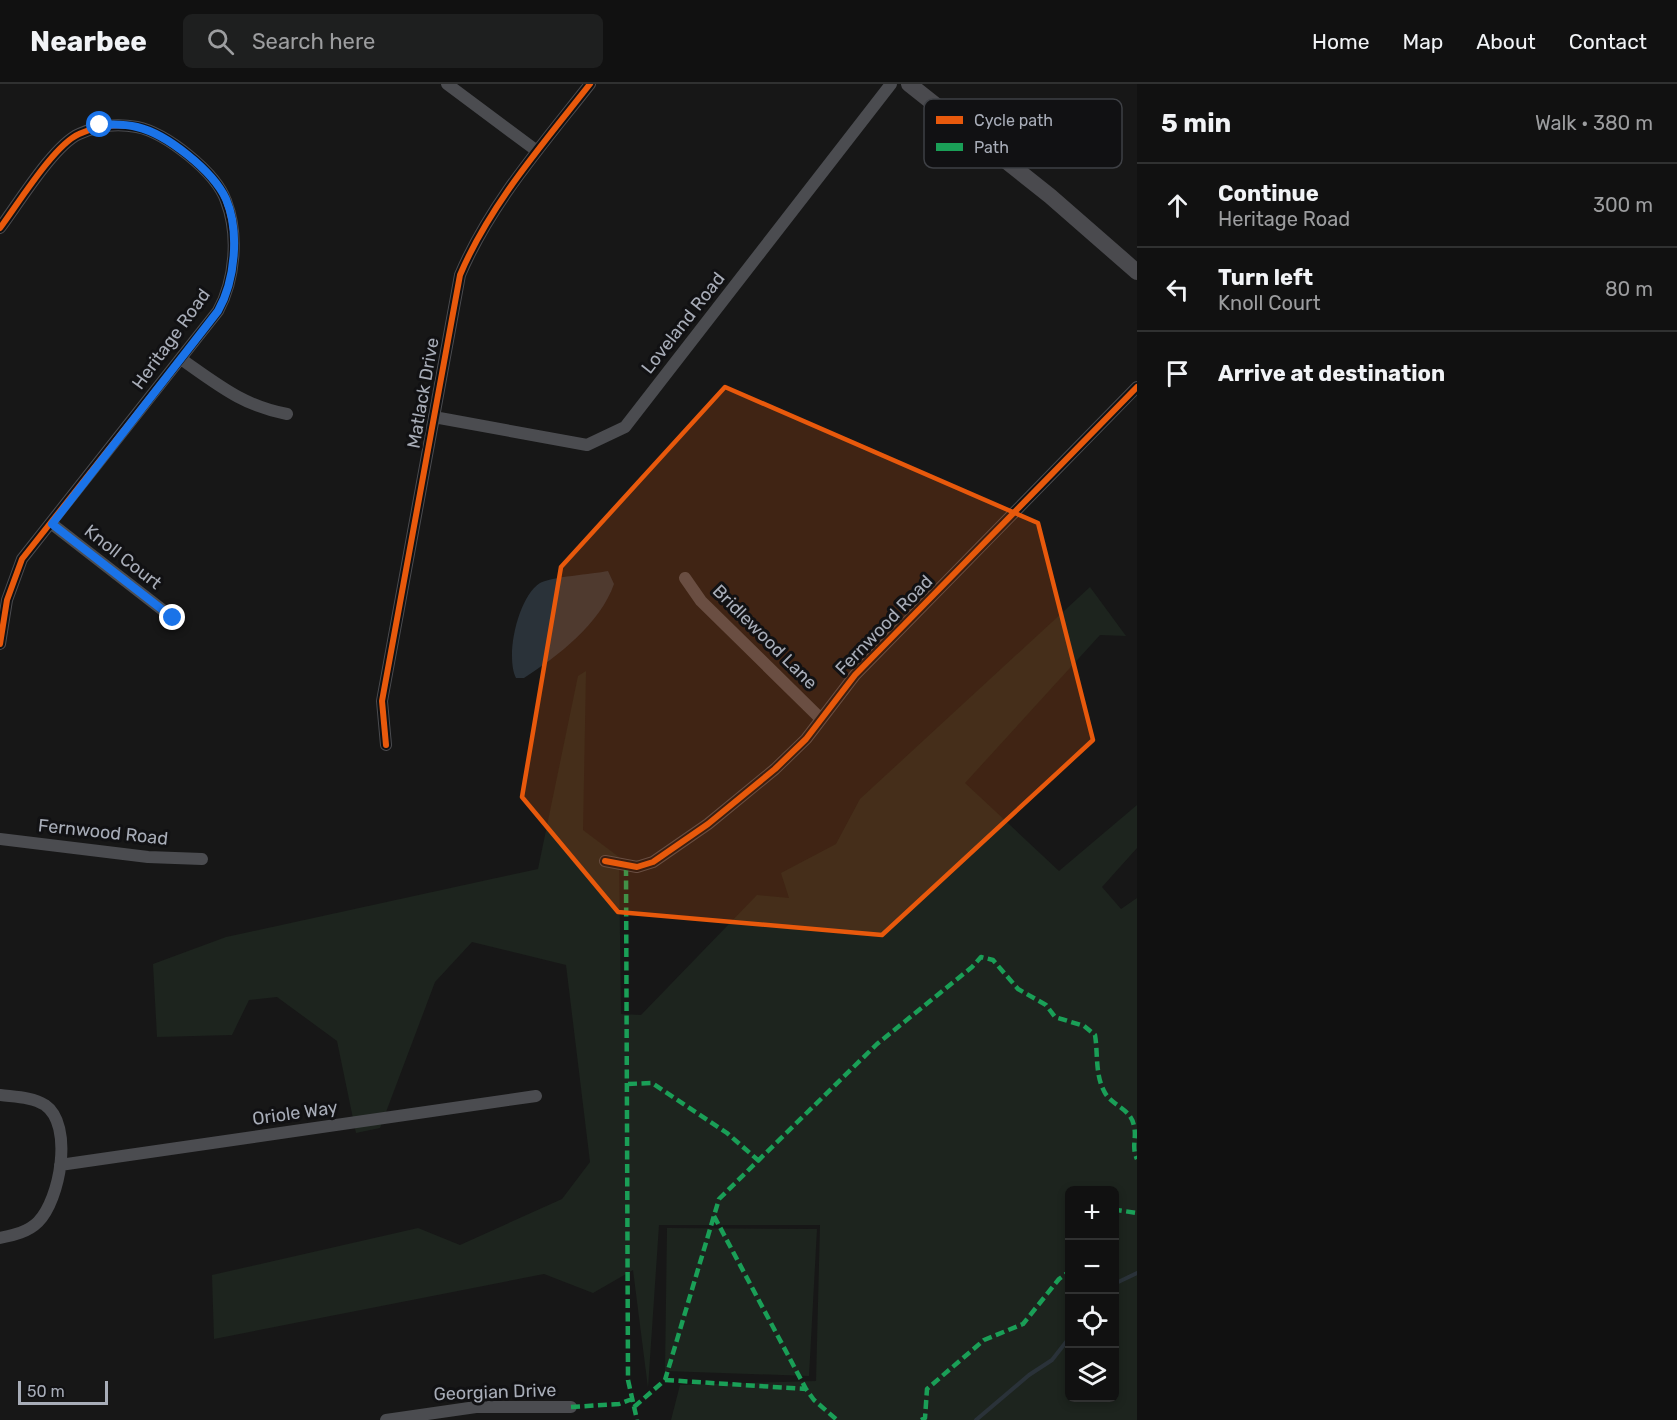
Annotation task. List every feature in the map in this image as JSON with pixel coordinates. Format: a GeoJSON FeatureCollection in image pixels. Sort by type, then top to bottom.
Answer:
{"type":"FeatureCollection","features":[{"type":"Feature","properties":{"kind":"main road"},"geometry":{"type":"LineString","coordinates":[[909,84],[928,99]]}},
{"type":"Feature","properties":{"kind":"main road"},"geometry":{"type":"LineString","coordinates":[[1016,168],[1050,195],[1137,272]]}},
{"type":"Feature","properties":{"kind":"street"},"geometry":{"type":"LineString","coordinates":[[447,84],[537,151]]}},
{"type":"Feature","properties":{"kind":"street","name":"Matlack Drive"},"geometry":{"type":"LineString","coordinates":[[386,745],[382,701],[460,275],[474,240],[537,151],[590,84]]}},
{"type":"Feature","properties":{"kind":"street","name":"Loveland Road"},"geometry":{"type":"LineString","coordinates":[[434,417],[587,445],[625,427],[891,84]]}},
{"type":"Feature","properties":{"kind":"street","name":"Heritage Road"},"geometry":{"type":"LineString","coordinates":[[0,644],[7,600],[22,559],[52,524],[218,311],[225,299],[232,273],[232,223],[226,199],[214,179],[195,161],[162,138],[139,127],[100,125],[76,135],[57,153],[1,226]]}},
{"type":"Feature","properties":{"kind":"street"},"geometry":{"type":"LineString","coordinates":[[181,359],[238,399],[264,410],[287,414]]}},
{"type":"Feature","properties":{"kind":"street","name":"Fernwood Road"},"geometry":{"type":"LineString","coordinates":[[605,861],[637,867],[666,855],[775,769],[806,740],[855,675],[1137,387]]}},
{"type":"Feature","properties":{"kind":"street","name":"Knoll Court"},"geometry":{"type":"LineString","coordinates":[[52,524],[173,618]]}},
{"type":"Feature","properties":{"kind":"street","name":"Bridlewood Lane"},"geometry":{"type":"LineString","coordinates":[[686,578],[701,601],[821,719]]}},
{"type":"Feature","properties":{"kind":"street","name":"Fernwood Road"},"geometry":{"type":"LineString","coordinates":[[0,839],[148,857],[202,859]]}},
{"type":"Feature","properties":{"kind":"street"},"geometry":{"type":"LineString","coordinates":[[0,1095],[35,1100],[47,1107],[56,1117],[62,1143],[55,1191],[39,1221],[25,1232],[0,1238]]}},
{"type":"Feature","properties":{"kind":"street","name":"Oriole Way"},"geometry":{"type":"LineString","coordinates":[[60,1165],[536,1096]]}},
{"type":"Feature","properties":{"kind":"street","name":"Georgian Drive"},"geometry":{"type":"LineString","coordinates":[[386,1420],[571,1407]]}},
{"type":"Feature","properties":{"kind":"highlighted area"},"geometry":{"type":"Polygon","coordinates":[[[725,387],[1038,523],[1093,740],[882,935],[618,912],[522,797],[561,567],[725,387]]]}},
{"type":"Feature","properties":{"kind":"shaded area"},"geometry":{"type":"Polygon","coordinates":[[[608,571],[614,584],[608,599],[588,626],[550,660],[524,678],[516,678],[512,656],[513,642],[520,613],[532,590],[545,581],[608,571]]]}},
{"type":"Feature","properties":{"kind":"shaded area"},"geometry":{"type":"Polygon","coordinates":[[[1090,587],[1126,636],[1100,635],[965,783],[1059,871],[1137,805],[1137,848],[1102,887],[1121,909],[1137,898],[1137,1420],[671,1420],[680,1385],[816,1381],[820,1225],[659,1225],[648,1388],[633,1270],[593,1293],[544,1274],[214,1339],[212,1275],[418,1228],[460,1245],[562,1199],[590,1162],[566,965],[472,942],[435,982],[380,1128],[356,1133],[337,1041],[277,997],[249,1000],[232,1035],[157,1037],[153,964],[226,937],[538,869],[578,676],[586,671],[583,830],[619,857],[621,1014],[641,1015],[757,895],[789,898],[781,873],[836,844],[860,799],[1090,587]]]}},
{"type":"Feature","properties":{"kind":"shaded area"},"geometry":{"type":"Polygon","coordinates":[[[667,1228],[817,1229],[809,1376],[665,1371],[667,1228]]]}},
{"type":"Feature","properties":{"kind":"waterway"},"geometry":{"type":"LineString","coordinates":[[1119,1282],[1137,1273]]}},
{"type":"Feature","properties":{"kind":"waterway"},"geometry":{"type":"LineString","coordinates":[[976,1420],[1029,1375],[1052,1360],[1065,1343]]}},
{"type":"Feature","properties":{"kind":"marked path"},"geometry":{"type":"LineString","coordinates":[[626,867],[628,1380],[637,1420]]}},
{"type":"Feature","properties":{"kind":"marked path"},"geometry":{"type":"LineString","coordinates":[[634,1407],[665,1380],[719,1199],[877,1044],[972,967],[981,957],[993,960],[1018,989],[1046,1005],[1055,1017],[1084,1026],[1095,1035],[1101,1084],[1107,1096],[1132,1120],[1135,1131],[1134,1150],[1137,1159]]}},
{"type":"Feature","properties":{"kind":"marked path"},"geometry":{"type":"LineString","coordinates":[[628,1084],[652,1083],[727,1133],[759,1161]]}},
{"type":"Feature","properties":{"kind":"marked path"},"geometry":{"type":"LineString","coordinates":[[1119,1210],[1137,1213]]}},
{"type":"Feature","properties":{"kind":"marked path"},"geometry":{"type":"LineString","coordinates":[[714,1216],[806,1389],[814,1400],[837,1420]]}},
{"type":"Feature","properties":{"kind":"marked path"},"geometry":{"type":"LineString","coordinates":[[921,1420],[925,1418],[927,1389],[984,1340],[1023,1324],[1065,1275]]}},
{"type":"Feature","properties":{"kind":"marked path"},"geometry":{"type":"LineString","coordinates":[[665,1380],[806,1389]]}},
{"type":"Feature","properties":{"kind":"marked path"},"geometry":{"type":"LineString","coordinates":[[571,1407],[619,1404],[632,1399]]}},
{"type":"Feature","properties":{"kind":"cycle path"},"geometry":{"type":"LineString","coordinates":[[386,745],[382,701],[460,275],[472,249],[502,199],[590,84]]}},
{"type":"Feature","properties":{"kind":"cycle path"},"geometry":{"type":"LineString","coordinates":[[0,228],[48,162],[69,140],[93,129],[122,125],[137,127],[162,137],[201,166],[212,178],[226,201],[233,228],[234,243],[228,286],[218,311],[22,559],[7,600],[0,644]]}},
{"type":"Feature","properties":{"kind":"cycle path"},"geometry":{"type":"LineString","coordinates":[[605,861],[637,867],[653,862],[708,824],[775,769],[806,739],[855,675],[1137,387]]}},
{"type":"Feature","properties":{"kind":"route"},"geometry":{"type":"LineString","coordinates":[[100,125],[139,127],[162,138],[195,161],[214,179],[226,199],[232,223],[232,273],[225,299],[218,311],[52,524],[173,618]]}}]}
